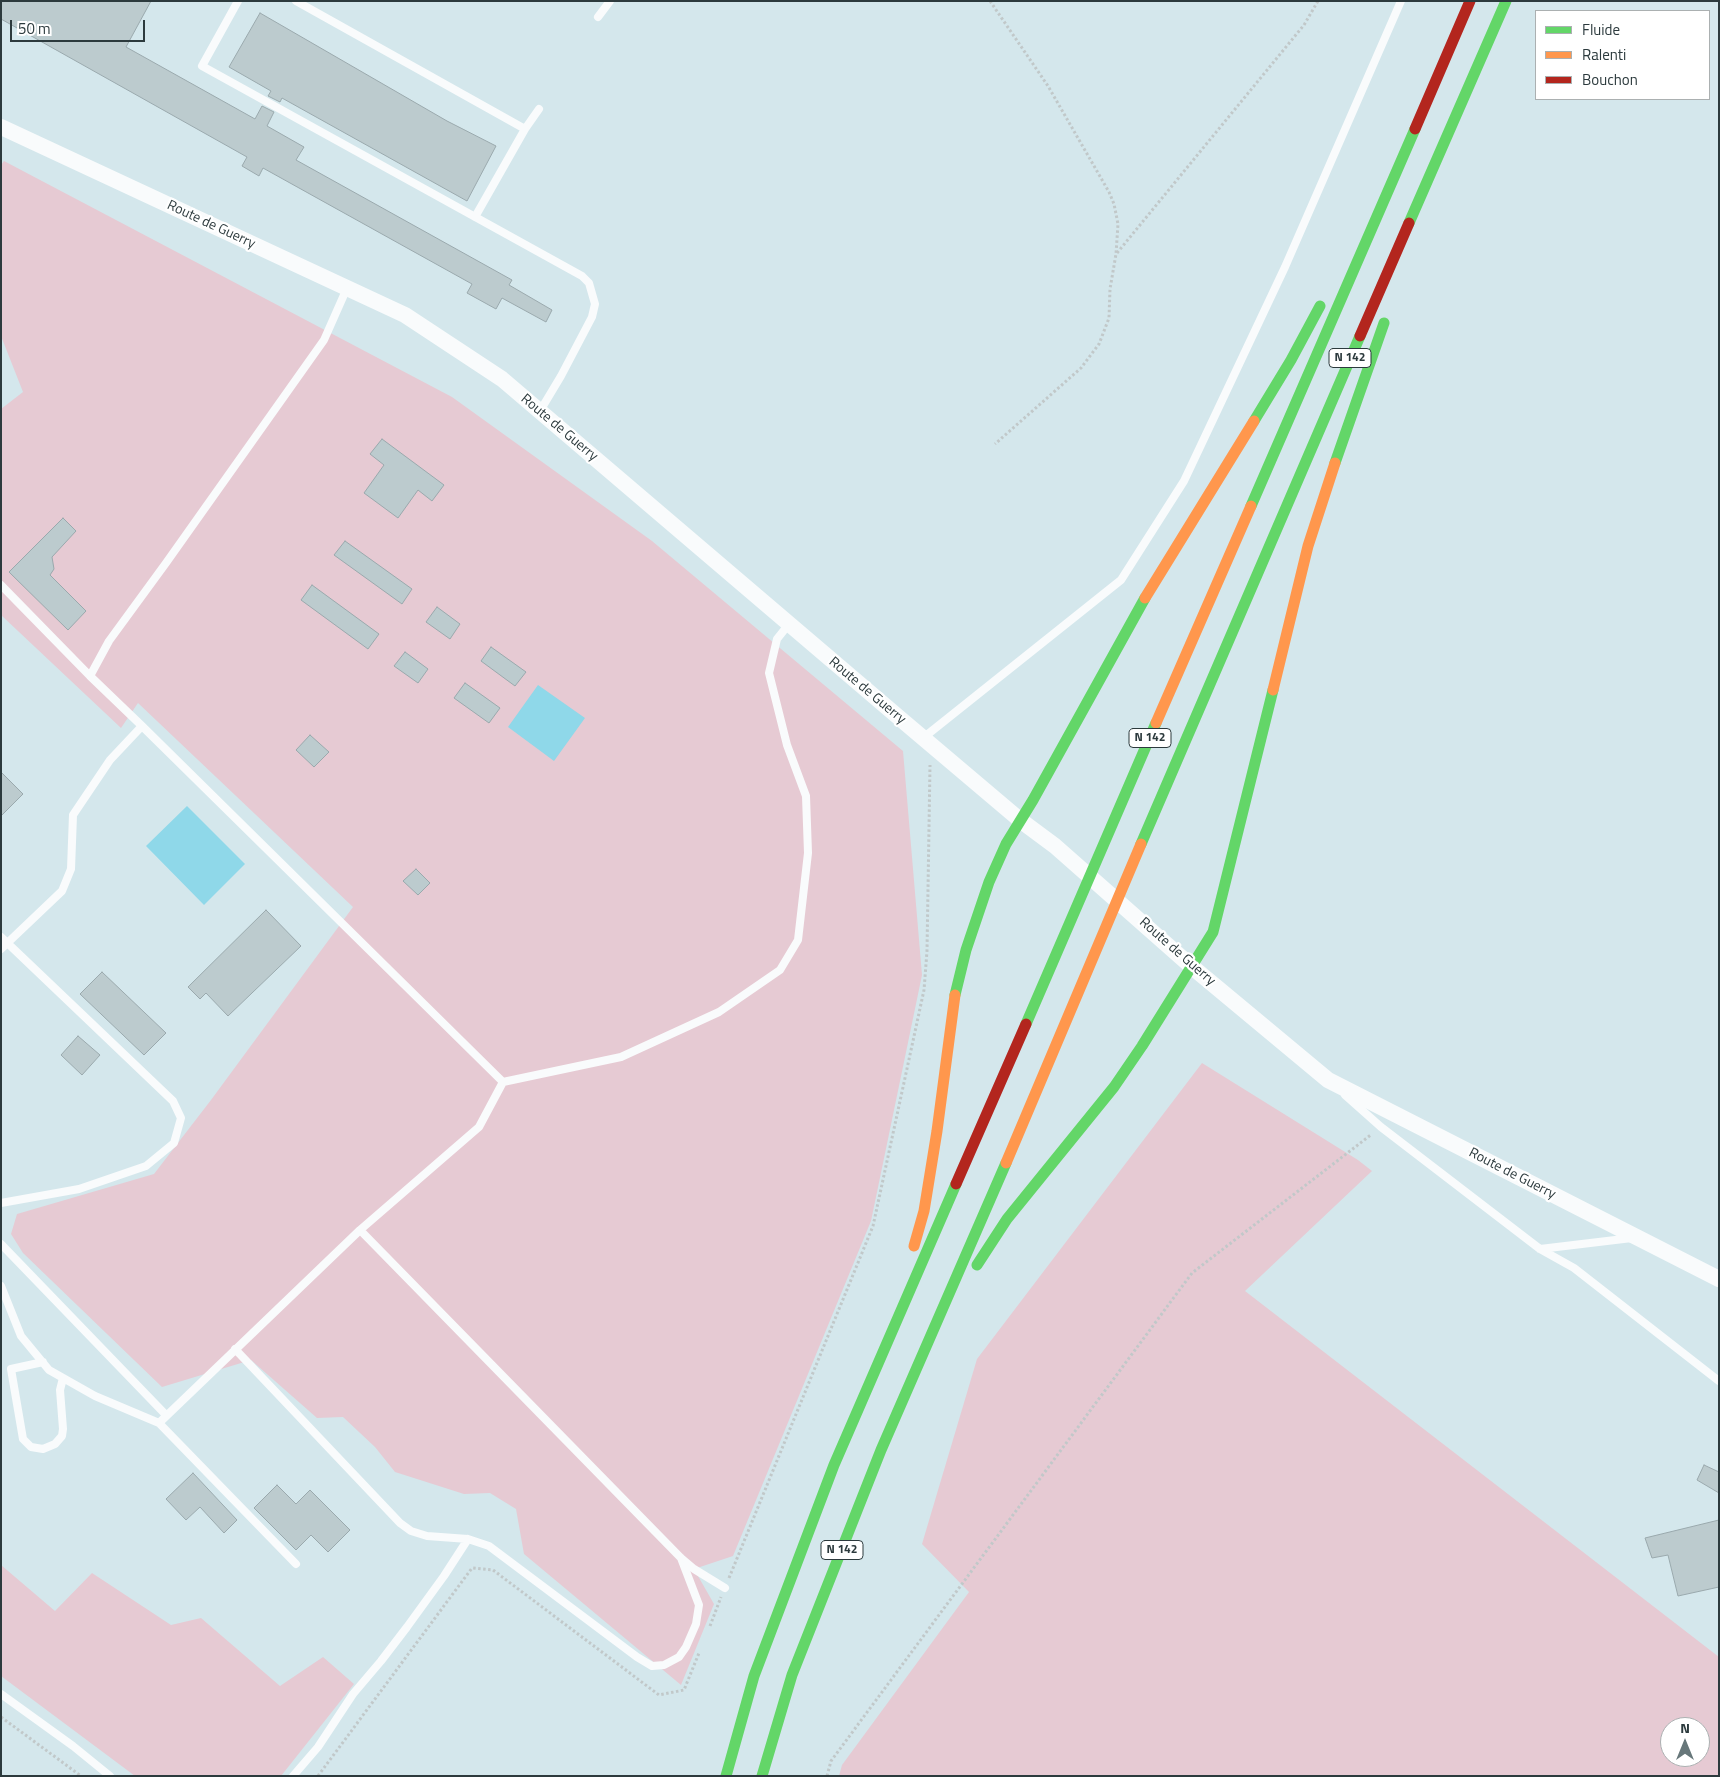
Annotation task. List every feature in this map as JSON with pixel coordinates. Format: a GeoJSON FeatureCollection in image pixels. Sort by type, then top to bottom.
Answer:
{"type":"FeatureCollection","features":[{"type":"Feature","properties":{"kind":"highway","name":"N 142"},"geometry":{"type":"LineString","coordinates":[[726,1776],[758,1667],[834,1465],[1470,1]]}},
{"type":"Feature","properties":{"kind":"highway","name":"N 142"},"geometry":{"type":"LineString","coordinates":[[762,1776],[792,1675],[881,1450],[935,1330],[1217,665],[1506,1]]}},
{"type":"Feature","properties":{"kind":"highway"},"geometry":{"type":"LineString","coordinates":[[1420,227],[1484,52]]}},
{"type":"Feature","properties":{"kind":"highway"},"geometry":{"type":"LineString","coordinates":[[1351,248],[1411,135]]}},
{"type":"Feature","properties":{"kind":"highway"},"geometry":{"type":"LineString","coordinates":[[888,1340],[924,1211],[937,1131],[953,1004],[966,950],[989,882],[1006,844],[1038,792],[1138,610],[1291,360],[1323,300]]}},
{"type":"Feature","properties":{"kind":"highway"},"geometry":{"type":"LineString","coordinates":[[935,1330],[1007,1219],[1114,1087],[1142,1046],[1213,932],[1308,546],[1352,412],[1389,311]]}},
{"type":"Feature","properties":{"kind":"street","name":"Route de Guerry"},"geometry":{"type":"LineString","coordinates":[[1,127],[405,315],[502,378],[1020,820],[1055,846],[1191,966],[1328,1080],[1719,1280]]}},
{"type":"Feature","properties":{"kind":"lane"},"geometry":{"type":"LineString","coordinates":[[238,1],[202,66],[582,276],[589,283],[595,304],[592,317],[540,411]]}},
{"type":"Feature","properties":{"kind":"lane"},"geometry":{"type":"LineString","coordinates":[[296,1],[526,129]]}},
{"type":"Feature","properties":{"kind":"lane"},"geometry":{"type":"LineString","coordinates":[[598,17],[610,1]]}},
{"type":"Feature","properties":{"kind":"lane"},"geometry":{"type":"LineString","coordinates":[[927,741],[1122,580],[1184,481],[1285,267],[1401,1]]}},
{"type":"Feature","properties":{"kind":"lane"},"geometry":{"type":"LineString","coordinates":[[475,217],[539,109]]}},
{"type":"Feature","properties":{"kind":"lane"},"geometry":{"type":"LineString","coordinates":[[90,676],[109,641],[324,340],[347,288]]}},
{"type":"Feature","properties":{"kind":"lane"},"geometry":{"type":"LineString","coordinates":[[1,585],[90,676],[503,1082]]}},
{"type":"Feature","properties":{"kind":"lane"},"geometry":{"type":"LineString","coordinates":[[159,1423],[360,1230],[479,1127],[503,1082],[621,1057],[719,1012],[780,970],[798,940],[808,853],[806,796],[787,745],[769,673],[777,639],[789,624]]}},
{"type":"Feature","properties":{"kind":"lane"},"geometry":{"type":"LineString","coordinates":[[1,949],[62,890],[71,869],[73,815],[110,760],[142,726]]}},
{"type":"Feature","properties":{"kind":"lane"},"geometry":{"type":"LineString","coordinates":[[1,937],[173,1102],[181,1118],[174,1143],[146,1166],[79,1189],[1,1203]]}},
{"type":"Feature","properties":{"kind":"lane"},"geometry":{"type":"LineString","coordinates":[[1328,1080],[1381,1127],[1540,1249],[1574,1268],[1719,1381]]}},
{"type":"Feature","properties":{"kind":"lane"},"geometry":{"type":"LineString","coordinates":[[360,1230],[681,1558],[694,1569],[725,1588]]}},
{"type":"Feature","properties":{"kind":"lane"},"geometry":{"type":"LineString","coordinates":[[1540,1249],[1637,1237]]}},
{"type":"Feature","properties":{"kind":"lane"},"geometry":{"type":"LineString","coordinates":[[1,1244],[166,1415]]}},
{"type":"Feature","properties":{"kind":"lane"},"geometry":{"type":"LineString","coordinates":[[1,1286],[21,1336],[49,1370],[95,1396],[159,1423],[296,1564]]}},
{"type":"Feature","properties":{"kind":"lane"},"geometry":{"type":"LineString","coordinates":[[235,1349],[400,1522],[411,1531],[427,1536],[468,1539],[489,1546],[636,1657],[652,1666],[664,1665],[679,1657],[686,1647],[696,1624],[699,1604],[681,1558]]}},
{"type":"Feature","properties":{"kind":"lane"},"geometry":{"type":"LineString","coordinates":[[43,1362],[11,1369],[23,1439],[31,1447],[42,1449],[55,1444],[62,1436],[60,1390],[63,1378]]}},
{"type":"Feature","properties":{"kind":"lane"},"geometry":{"type":"LineString","coordinates":[[294,1776],[318,1747],[353,1694],[381,1661],[444,1576],[468,1539]]}},
{"type":"Feature","properties":{"kind":"lane"},"geometry":{"type":"LineString","coordinates":[[1,1694],[73,1746],[110,1776]]}},
{"type":"Feature","properties":{"kind":"path"},"geometry":{"type":"LineString","coordinates":[[990,1],[1048,86],[1109,192],[1114,204],[1118,224],[1116,254],[1110,289],[1109,318],[1099,344],[1081,368],[995,444]]}},
{"type":"Feature","properties":{"kind":"path"},"geometry":{"type":"LineString","coordinates":[[1116,254],[1304,24],[1318,1]]}},
{"type":"Feature","properties":{"kind":"path"},"geometry":{"type":"LineString","coordinates":[[706,1635],[873,1226],[924,990],[927,951],[929,772],[927,741]]}},
{"type":"Feature","properties":{"kind":"path"},"geometry":{"type":"LineString","coordinates":[[827,1776],[831,1761],[1192,1273],[1381,1127]]}},
{"type":"Feature","properties":{"kind":"path"},"geometry":{"type":"LineString","coordinates":[[318,1776],[472,1568],[493,1570],[659,1695],[684,1690],[703,1644]]}},
{"type":"Feature","properties":{"kind":"path"},"geometry":{"type":"LineString","coordinates":[[1,1717],[81,1776]]}},
{"type":"Feature","properties":{"kind":"shaded area"},"geometry":{"type":"Polygon","coordinates":[[[4,161],[452,397],[652,541],[903,751],[922,975],[871,1221],[733,1556],[694,1569],[714,1604],[681,1685],[524,1554],[516,1509],[490,1493],[464,1494],[395,1472],[375,1447],[343,1417],[317,1418],[251,1360],[162,1387],[23,1253],[11,1234],[17,1214],[154,1174],[353,907],[138,703],[121,728],[1,615],[1,409],[23,392],[1,336],[1,165],[4,161]]]}},
{"type":"Feature","properties":{"kind":"shaded area"},"geometry":{"type":"Polygon","coordinates":[[[1202,1063],[1358,1160],[1372,1171],[1245,1291],[1719,1657],[1719,1776],[839,1776],[842,1765],[969,1592],[922,1544],[977,1359],[1202,1063]]]}},
{"type":"Feature","properties":{"kind":"shaded area"},"geometry":{"type":"Polygon","coordinates":[[[1,1565],[55,1611],[92,1573],[171,1625],[201,1618],[280,1686],[323,1657],[354,1684],[281,1776],[135,1776],[1,1676],[1,1565]]]}},
{"type":"Feature","properties":{"kind":"water"},"geometry":{"type":"Polygon","coordinates":[[[538,685],[585,718],[554,761],[508,727],[538,685]]]}},
{"type":"Feature","properties":{"kind":"water"},"geometry":{"type":"Polygon","coordinates":[[[187,806],[245,864],[204,905],[146,846],[187,806]]]}},
{"type":"Feature","properties":{"kind":"building"},"geometry":{"type":"Polygon","coordinates":[[[1,1],[151,1],[126,47],[255,119],[262,106],[274,112],[267,126],[304,147],[296,160],[512,280],[509,285],[552,310],[546,322],[502,298],[496,309],[467,293],[472,284],[263,168],[259,176],[242,166],[247,157],[1,19],[1,1]]]}},
{"type":"Feature","properties":{"kind":"building"},"geometry":{"type":"Polygon","coordinates":[[[260,13],[447,121],[496,146],[467,201],[282,98],[280,102],[268,96],[271,91],[229,67],[260,13]]]}},
{"type":"Feature","properties":{"kind":"building"},"geometry":{"type":"Polygon","coordinates":[[[382,439],[444,485],[432,501],[418,490],[398,518],[364,493],[384,465],[370,454],[382,439]]]}},
{"type":"Feature","properties":{"kind":"building"},"geometry":{"type":"Polygon","coordinates":[[[63,518],[76,531],[52,557],[54,569],[50,575],[86,611],[68,630],[9,572],[63,518]]]}},
{"type":"Feature","properties":{"kind":"building"},"geometry":{"type":"Polygon","coordinates":[[[345,541],[412,589],[402,604],[334,555],[345,541]]]}},
{"type":"Feature","properties":{"kind":"building"},"geometry":{"type":"Polygon","coordinates":[[[312,585],[379,634],[368,649],[301,600],[312,585]]]}},
{"type":"Feature","properties":{"kind":"building"},"geometry":{"type":"Polygon","coordinates":[[[437,607],[460,624],[450,639],[426,622],[437,607]]]}},
{"type":"Feature","properties":{"kind":"building"},"geometry":{"type":"Polygon","coordinates":[[[491,647],[526,672],[515,686],[481,661],[491,647]]]}},
{"type":"Feature","properties":{"kind":"building"},"geometry":{"type":"Polygon","coordinates":[[[405,652],[428,669],[418,683],[394,666],[405,652]]]}},
{"type":"Feature","properties":{"kind":"building"},"geometry":{"type":"Polygon","coordinates":[[[465,683],[500,708],[489,723],[454,698],[465,683]]]}},
{"type":"Feature","properties":{"kind":"building"},"geometry":{"type":"Polygon","coordinates":[[[310,735],[329,752],[314,767],[296,750],[310,735]]]}},
{"type":"Feature","properties":{"kind":"building"},"geometry":{"type":"Polygon","coordinates":[[[1,772],[23,794],[1,816],[1,772]]]}},
{"type":"Feature","properties":{"kind":"building"},"geometry":{"type":"Polygon","coordinates":[[[416,869],[430,883],[418,895],[403,881],[416,869]]]}},
{"type":"Feature","properties":{"kind":"building"},"geometry":{"type":"Polygon","coordinates":[[[266,910],[301,946],[228,1016],[206,993],[200,999],[188,987],[266,910]]]}},
{"type":"Feature","properties":{"kind":"building"},"geometry":{"type":"Polygon","coordinates":[[[102,972],[166,1033],[144,1055],[80,994],[102,972]]]}},
{"type":"Feature","properties":{"kind":"building"},"geometry":{"type":"Polygon","coordinates":[[[78,1036],[100,1055],[82,1075],[61,1055],[78,1036]]]}},
{"type":"Feature","properties":{"kind":"building"},"geometry":{"type":"Polygon","coordinates":[[[1704,1465],[1719,1472],[1719,1493],[1697,1480],[1704,1465]]]}},
{"type":"Feature","properties":{"kind":"building"},"geometry":{"type":"Polygon","coordinates":[[[193,1473],[237,1520],[224,1533],[200,1507],[186,1520],[166,1499],[193,1473]]]}},
{"type":"Feature","properties":{"kind":"building"},"geometry":{"type":"Polygon","coordinates":[[[277,1485],[296,1504],[310,1490],[350,1530],[328,1552],[311,1535],[296,1550],[254,1508],[277,1485]]]}},
{"type":"Feature","properties":{"kind":"building"},"geometry":{"type":"Polygon","coordinates":[[[1719,1520],[1719,1587],[1678,1596],[1668,1555],[1652,1558],[1645,1538],[1719,1520]]]}},
{"type":"Feature","properties":{"kind":"traffic: fast"},"geometry":{"type":"LineString","coordinates":[[1409,223],[1506,1]]}},
{"type":"Feature","properties":{"kind":"traffic: fast"},"geometry":{"type":"LineString","coordinates":[[1251,506],[1415,129]]}},
{"type":"Feature","properties":{"kind":"traffic: fast"},"geometry":{"type":"LineString","coordinates":[[1254,421],[1291,360],[1320,306]]}},
{"type":"Feature","properties":{"kind":"traffic: fast"},"geometry":{"type":"LineString","coordinates":[[1335,463],[1384,323]]}},
{"type":"Feature","properties":{"kind":"traffic: fast"},"geometry":{"type":"LineString","coordinates":[[1141,844],[1360,336]]}},
{"type":"Feature","properties":{"kind":"traffic: fast"},"geometry":{"type":"LineString","coordinates":[[955,995],[966,950],[989,882],[1006,844],[1033,800],[1145,598]]}},
{"type":"Feature","properties":{"kind":"traffic: fast"},"geometry":{"type":"LineString","coordinates":[[977,1265],[1007,1219],[1114,1087],[1142,1046],[1213,932],[1273,690]]}},
{"type":"Feature","properties":{"kind":"traffic: fast"},"geometry":{"type":"LineString","coordinates":[[1026,1024],[1156,723]]}},
{"type":"Feature","properties":{"kind":"traffic: fast"},"geometry":{"type":"LineString","coordinates":[[762,1776],[792,1675],[881,1450],[1006,1163]]}},
{"type":"Feature","properties":{"kind":"traffic: fast"},"geometry":{"type":"LineString","coordinates":[[726,1776],[754,1676],[834,1465],[956,1184]]}},
{"type":"Feature","properties":{"kind":"traffic: slow"},"geometry":{"type":"LineString","coordinates":[[1145,598],[1254,421]]}},
{"type":"Feature","properties":{"kind":"traffic: slow"},"geometry":{"type":"LineString","coordinates":[[1273,690],[1308,546],[1335,463]]}},
{"type":"Feature","properties":{"kind":"traffic: slow"},"geometry":{"type":"LineString","coordinates":[[1156,723],[1251,506]]}},
{"type":"Feature","properties":{"kind":"traffic: slow"},"geometry":{"type":"LineString","coordinates":[[1006,1163],[1141,844]]}},
{"type":"Feature","properties":{"kind":"traffic: slow"},"geometry":{"type":"LineString","coordinates":[[914,1246],[924,1211],[937,1131],[955,995]]}},
{"type":"Feature","properties":{"kind":"traffic: jam"},"geometry":{"type":"LineString","coordinates":[[1415,129],[1470,1]]}},
{"type":"Feature","properties":{"kind":"traffic: jam"},"geometry":{"type":"LineString","coordinates":[[1360,336],[1409,223]]}},
{"type":"Feature","properties":{"kind":"traffic: jam"},"geometry":{"type":"LineString","coordinates":[[956,1184],[1026,1024]]}}]}
